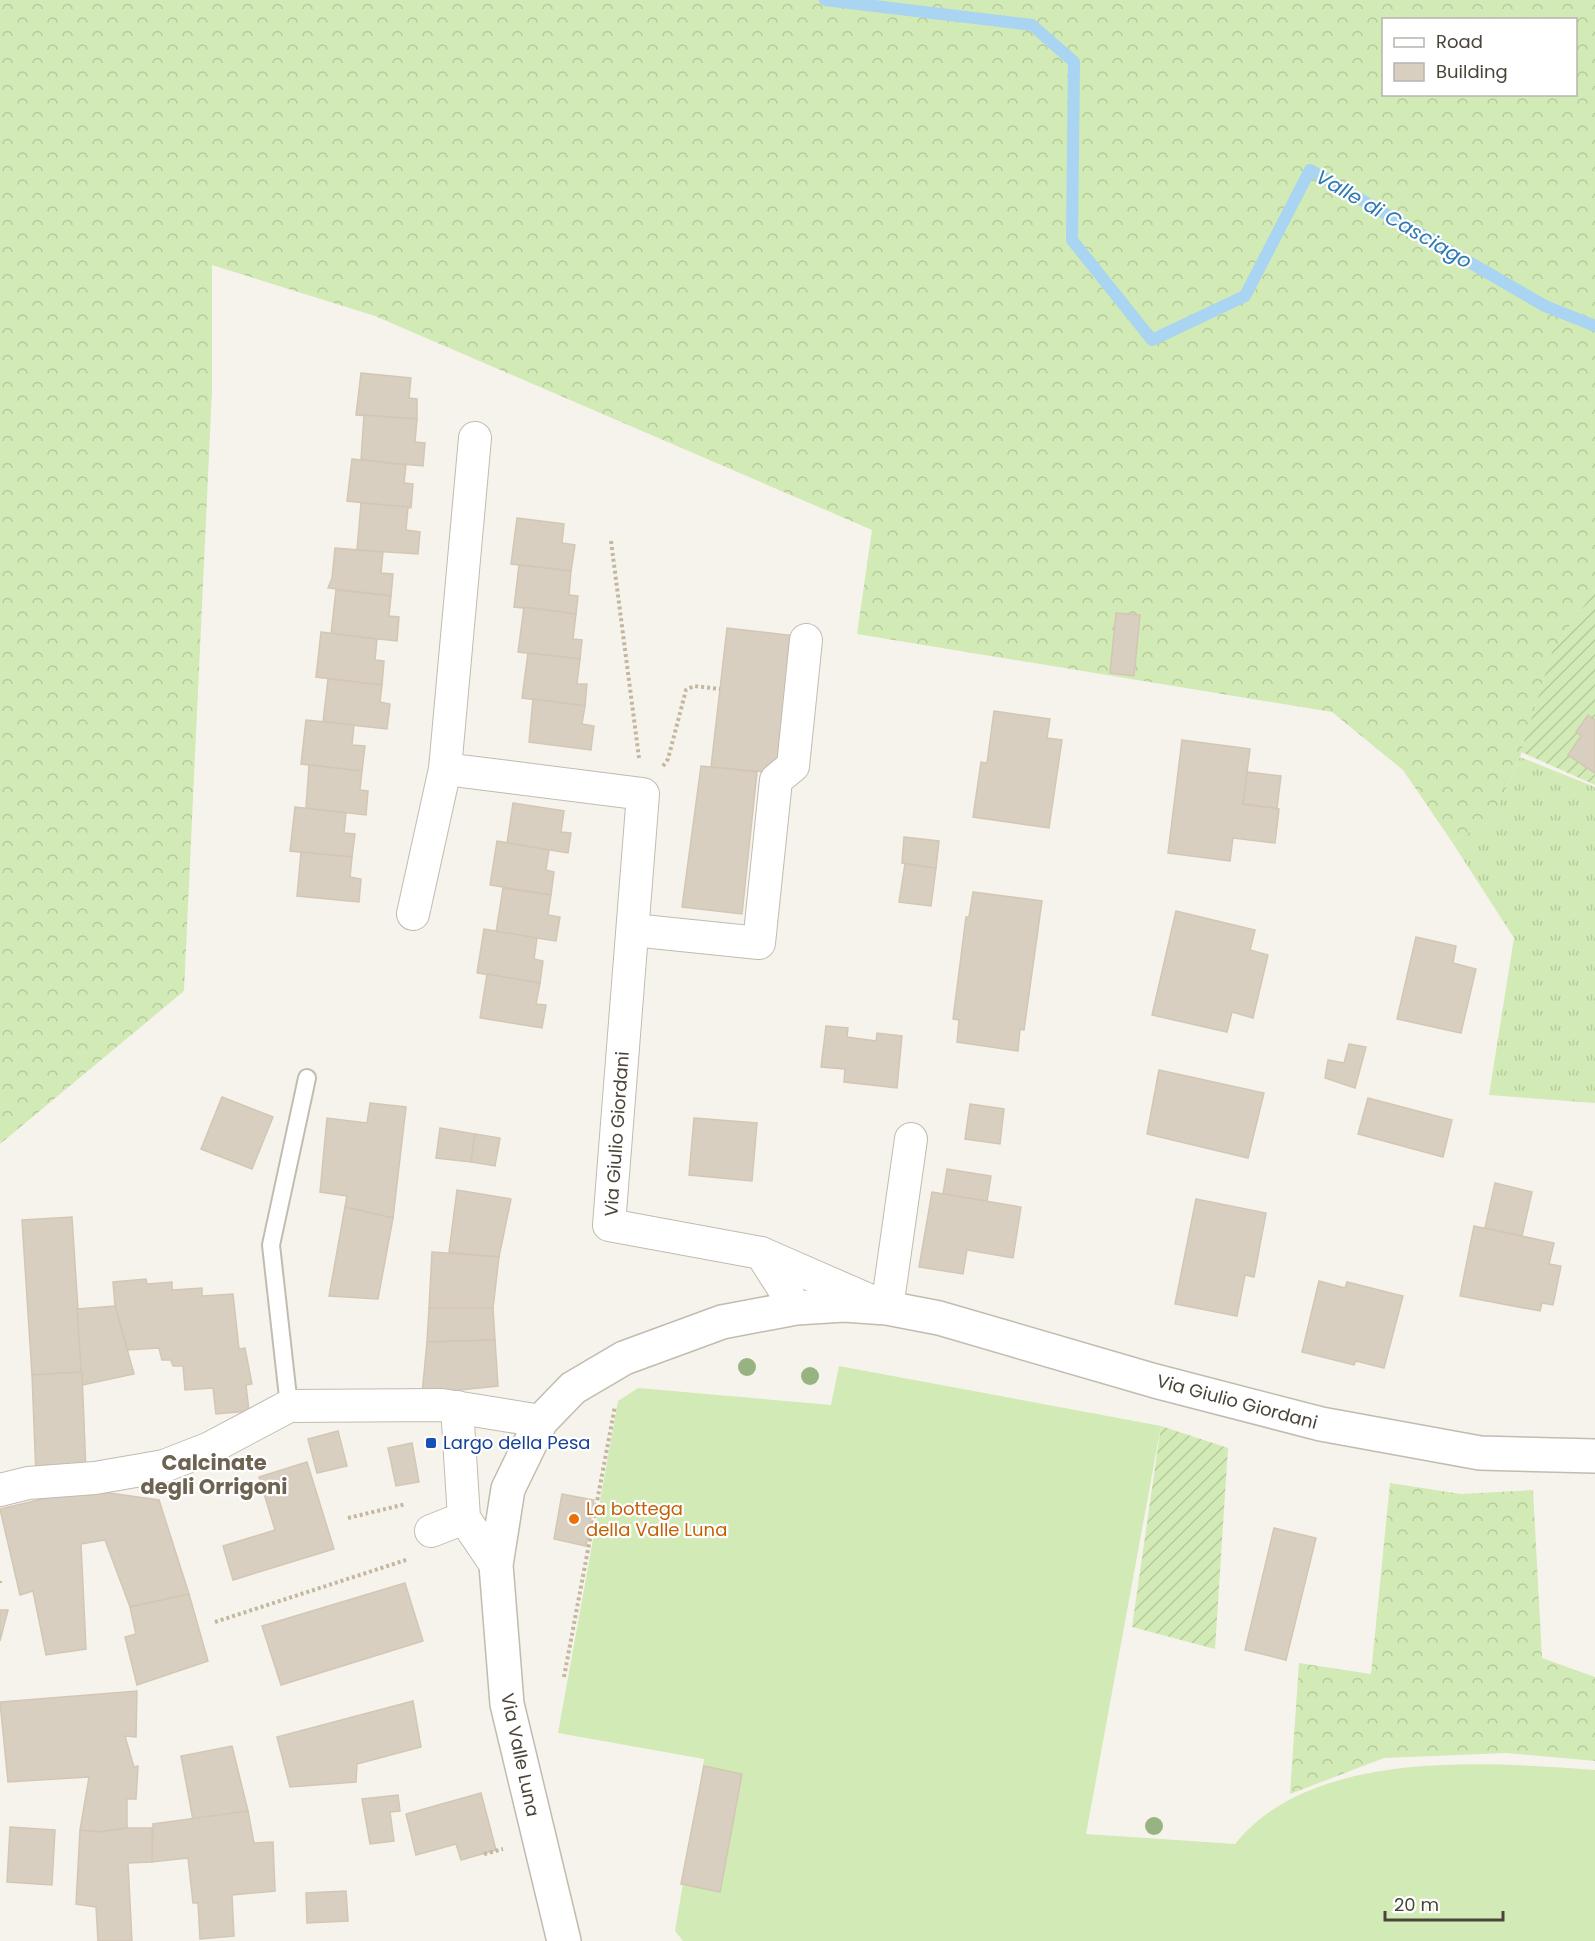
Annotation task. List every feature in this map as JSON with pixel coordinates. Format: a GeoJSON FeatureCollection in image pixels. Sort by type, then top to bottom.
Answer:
{"type":"FeatureCollection","features":[{"type":"Feature","properties":{"kind":"street"},"geometry":{"type":"LineString","coordinates":[[413,914],[445,769],[475,438]]}},
{"type":"Feature","properties":{"kind":"street"},"geometry":{"type":"LineString","coordinates":[[445,769],[643,794],[633,930],[759,943],[776,780],[793,766],[806,640]]}},
{"type":"Feature","properties":{"kind":"street","name":"Via Giulio Giordani"},"geometry":{"type":"LineString","coordinates":[[633,930],[609,1225],[761,1253],[887,1308]]}},
{"type":"Feature","properties":{"kind":"street"},"geometry":{"type":"LineString","coordinates":[[887,1308],[911,1139]]}},
{"type":"Feature","properties":{"kind":"street"},"geometry":{"type":"LineString","coordinates":[[761,1253],[796,1308]]}},
{"type":"Feature","properties":{"kind":"street","name":"Via Giulio Giordani"},"geometry":{"type":"LineString","coordinates":[[541,1421],[573,1388],[624,1358],[722,1322],[796,1308],[844,1305],[887,1308],[939,1318],[1155,1380],[1321,1424],[1480,1454],[1595,1456]]}},
{"type":"Feature","properties":{"kind":"street"},"geometry":{"type":"LineString","coordinates":[[0,1490],[28,1483],[95,1478],[164,1466],[210,1448],[289,1406],[442,1405],[541,1421],[508,1489],[496,1565]]}},
{"type":"Feature","properties":{"kind":"street"},"geometry":{"type":"LineString","coordinates":[[457,1407],[464,1518],[496,1565]]}},
{"type":"Feature","properties":{"kind":"street"},"geometry":{"type":"LineString","coordinates":[[426,1543],[464,1518]]}},
{"type":"Feature","properties":{"kind":"street","name":"Via Valle Luna"},"geometry":{"type":"LineString","coordinates":[[496,1565],[507,1704],[564,1941]]}},
{"type":"Feature","properties":{"kind":"lane"},"geometry":{"type":"LineString","coordinates":[[289,1406],[271,1245],[307,1078]]}},
{"type":"Feature","properties":{"kind":"path"},"geometry":{"type":"LineString","coordinates":[[611,541],[643,794]]}},
{"type":"Feature","properties":{"kind":"path"},"geometry":{"type":"LineString","coordinates":[[643,794],[668,759],[686,690],[694,686],[720,689]]}},
{"type":"Feature","properties":{"kind":"path"},"geometry":{"type":"LineString","coordinates":[[564,1677],[616,1401]]}},
{"type":"Feature","properties":{"kind":"path"},"geometry":{"type":"LineString","coordinates":[[348,1518],[414,1502]]}},
{"type":"Feature","properties":{"kind":"path"},"geometry":{"type":"LineString","coordinates":[[215,1622],[426,1543]]}},
{"type":"Feature","properties":{"kind":"path"},"geometry":{"type":"LineString","coordinates":[[484,1854],[504,1849]]}},
{"type":"Feature","properties":{"kind":"green space"},"geometry":{"type":"Polygon","coordinates":[[[0,0],[1595,0],[1595,590],[1552,652],[1520,757],[1492,820],[1452,842],[1403,770],[1332,712],[857,634],[872,530],[375,316],[212,265],[212,391],[184,991],[0,1144],[0,0]]]}},
{"type":"Feature","properties":{"kind":"green space"},"geometry":{"type":"Polygon","coordinates":[[[1595,590],[1595,785],[1521,752],[1552,652],[1595,590]]]}},
{"type":"Feature","properties":{"kind":"green space"},"geometry":{"type":"Polygon","coordinates":[[[1520,757],[1595,787],[1595,1103],[1489,1095],[1514,938],[1452,842],[1492,820],[1520,757]]]}},
{"type":"Feature","properties":{"kind":"green space"},"geometry":{"type":"Polygon","coordinates":[[[839,1366],[1161,1426],[1086,1834],[1235,1844],[1268,1813],[1308,1791],[1354,1776],[1403,1768],[1453,1765],[1595,1770],[1595,1941],[683,1941],[675,1931],[704,1759],[558,1733],[618,1401],[638,1388],[831,1405],[839,1366]]]}},
{"type":"Feature","properties":{"kind":"green space"},"geometry":{"type":"Polygon","coordinates":[[[1161,1426],[1228,1448],[1215,1649],[1132,1627],[1161,1426]]]}},
{"type":"Feature","properties":{"kind":"green space"},"geometry":{"type":"Polygon","coordinates":[[[1390,1483],[1461,1494],[1533,1490],[1542,1658],[1595,1677],[1595,1761],[1506,1753],[1384,1758],[1290,1794],[1299,1663],[1371,1674],[1390,1483]]]}},
{"type":"Feature","properties":{"kind":"building"},"geometry":{"type":"Polygon","coordinates":[[[361,373],[411,378],[409,398],[417,399],[417,419],[356,415],[361,373]]]}},
{"type":"Feature","properties":{"kind":"building"},"geometry":{"type":"Polygon","coordinates":[[[364,415],[417,419],[415,442],[425,443],[423,466],[361,460],[364,415]]]}},
{"type":"Feature","properties":{"kind":"building"},"geometry":{"type":"Polygon","coordinates":[[[352,459],[406,465],[404,483],[413,484],[411,508],[347,501],[352,459]]]}},
{"type":"Feature","properties":{"kind":"building"},"geometry":{"type":"Polygon","coordinates":[[[361,503],[408,507],[406,530],[420,532],[418,554],[357,550],[361,503]]]}},
{"type":"Feature","properties":{"kind":"building"},"geometry":{"type":"Polygon","coordinates":[[[517,518],[564,524],[562,543],[575,545],[571,571],[511,564],[517,518]]]}},
{"type":"Feature","properties":{"kind":"building"},"geometry":{"type":"Polygon","coordinates":[[[335,548],[383,552],[381,573],[393,574],[391,596],[328,588],[332,578],[335,548]]]}},
{"type":"Feature","properties":{"kind":"building"},"geometry":{"type":"Polygon","coordinates":[[[519,565],[571,571],[569,595],[578,596],[576,614],[514,607],[519,565]]]}},
{"type":"Feature","properties":{"kind":"building"},"geometry":{"type":"Polygon","coordinates":[[[336,590],[391,596],[389,616],[399,617],[397,641],[331,634],[336,590]]]}},
{"type":"Feature","properties":{"kind":"building"},"geometry":{"type":"Polygon","coordinates":[[[524,607],[576,614],[573,639],[582,640],[580,659],[518,652],[524,607]]]}},
{"type":"Feature","properties":{"kind":"building"},"geometry":{"type":"Polygon","coordinates":[[[1116,613],[1140,615],[1134,676],[1110,673],[1116,613]]]}},
{"type":"Feature","properties":{"kind":"building"},"geometry":{"type":"Polygon","coordinates":[[[727,628],[795,636],[779,773],[711,767],[727,628]]]}},
{"type":"Feature","properties":{"kind":"building"},"geometry":{"type":"Polygon","coordinates":[[[321,632],[377,639],[375,660],[384,661],[382,685],[316,677],[321,632]]]}},
{"type":"Feature","properties":{"kind":"building"},"geometry":{"type":"Polygon","coordinates":[[[528,653],[580,659],[577,684],[587,684],[585,706],[522,698],[528,653]]]}},
{"type":"Feature","properties":{"kind":"building"},"geometry":{"type":"Polygon","coordinates":[[[328,679],[382,685],[380,702],[390,704],[387,729],[323,722],[328,679]]]}},
{"type":"Feature","properties":{"kind":"building"},"geometry":{"type":"Polygon","coordinates":[[[533,699],[585,706],[582,724],[594,726],[591,750],[529,742],[533,699]]]}},
{"type":"Feature","properties":{"kind":"building"},"geometry":{"type":"Polygon","coordinates":[[[994,711],[1050,719],[1047,738],[1062,740],[1049,828],[973,817],[981,762],[987,763],[994,711]]]}},
{"type":"Feature","properties":{"kind":"building"},"geometry":{"type":"Polygon","coordinates":[[[1588,715],[1595,720],[1595,773],[1568,755],[1581,736],[1576,732],[1588,715]]]}},
{"type":"Feature","properties":{"kind":"building"},"geometry":{"type":"Polygon","coordinates":[[[306,720],[354,725],[352,745],[365,746],[362,771],[301,764],[306,720]]]}},
{"type":"Feature","properties":{"kind":"building"},"geometry":{"type":"Polygon","coordinates":[[[1182,740],[1250,749],[1243,804],[1279,809],[1275,843],[1233,838],[1230,861],[1168,853],[1182,740]]]}},
{"type":"Feature","properties":{"kind":"building"},"geometry":{"type":"Polygon","coordinates":[[[309,765],[362,771],[360,790],[368,791],[366,815],[306,808],[309,765]]]}},
{"type":"Feature","properties":{"kind":"building"},"geometry":{"type":"Polygon","coordinates":[[[701,766],[757,772],[742,914],[682,907],[701,766]]]}},
{"type":"Feature","properties":{"kind":"building"},"geometry":{"type":"Polygon","coordinates":[[[1247,772],[1281,776],[1277,808],[1243,804],[1247,772]]]}},
{"type":"Feature","properties":{"kind":"building"},"geometry":{"type":"Polygon","coordinates":[[[513,803],[564,811],[561,832],[571,833],[568,853],[507,843],[513,803]]]}},
{"type":"Feature","properties":{"kind":"building"},"geometry":{"type":"Polygon","coordinates":[[[295,807],[346,813],[344,833],[355,834],[352,857],[290,851],[295,807]]]}},
{"type":"Feature","properties":{"kind":"building"},"geometry":{"type":"Polygon","coordinates":[[[904,837],[939,841],[936,868],[902,863],[904,837]]]}},
{"type":"Feature","properties":{"kind":"building"},"geometry":{"type":"Polygon","coordinates":[[[497,841],[549,850],[546,870],[554,872],[551,895],[490,885],[497,841]]]}},
{"type":"Feature","properties":{"kind":"building"},"geometry":{"type":"Polygon","coordinates":[[[301,852],[352,857],[350,877],[361,879],[359,902],[297,896],[301,852]]]}},
{"type":"Feature","properties":{"kind":"building"},"geometry":{"type":"Polygon","coordinates":[[[905,864],[936,868],[931,906],[899,902],[905,864]]]}},
{"type":"Feature","properties":{"kind":"building"},"geometry":{"type":"Polygon","coordinates":[[[503,888],[551,895],[548,915],[560,917],[556,941],[496,932],[503,888]]]}},
{"type":"Feature","properties":{"kind":"building"},"geometry":{"type":"Polygon","coordinates":[[[973,892],[1042,901],[1024,1030],[1020,1029],[1018,1051],[957,1042],[959,1020],[953,1019],[966,917],[969,917],[973,892]]]}},
{"type":"Feature","properties":{"kind":"building"},"geometry":{"type":"Polygon","coordinates":[[[1176,911],[1255,930],[1250,950],[1268,955],[1253,1018],[1232,1012],[1227,1032],[1152,1015],[1176,911]]]}},
{"type":"Feature","properties":{"kind":"building"},"geometry":{"type":"Polygon","coordinates":[[[484,929],[537,938],[534,959],[543,961],[540,983],[477,973],[484,929]]]}},
{"type":"Feature","properties":{"kind":"building"},"geometry":{"type":"Polygon","coordinates":[[[1416,937],[1456,946],[1453,963],[1476,969],[1461,1033],[1397,1019],[1416,937]]]}},
{"type":"Feature","properties":{"kind":"building"},"geometry":{"type":"Polygon","coordinates":[[[487,974],[540,983],[536,1004],[546,1005],[542,1028],[480,1018],[487,974]]]}},
{"type":"Feature","properties":{"kind":"building"},"geometry":{"type":"Polygon","coordinates":[[[826,1026],[848,1028],[847,1037],[876,1041],[877,1033],[902,1036],[897,1088],[844,1082],[845,1069],[821,1067],[826,1026]]]}},
{"type":"Feature","properties":{"kind":"building"},"geometry":{"type":"Polygon","coordinates":[[[1349,1044],[1366,1047],[1355,1088],[1325,1078],[1328,1060],[1344,1063],[1349,1044]]]}},
{"type":"Feature","properties":{"kind":"building"},"geometry":{"type":"Polygon","coordinates":[[[1159,1070],[1264,1093],[1248,1158],[1147,1134],[1159,1070]]]}},
{"type":"Feature","properties":{"kind":"building"},"geometry":{"type":"Polygon","coordinates":[[[222,1097],[273,1117],[252,1169],[201,1149],[222,1097]]]}},
{"type":"Feature","properties":{"kind":"building"},"geometry":{"type":"Polygon","coordinates":[[[1368,1098],[1452,1120],[1443,1157],[1358,1134],[1368,1098]]]}},
{"type":"Feature","properties":{"kind":"building"},"geometry":{"type":"Polygon","coordinates":[[[370,1103],[406,1107],[393,1218],[345,1207],[347,1196],[320,1192],[327,1118],[367,1123],[370,1103]]]}},
{"type":"Feature","properties":{"kind":"building"},"geometry":{"type":"Polygon","coordinates":[[[970,1104],[1004,1109],[1000,1144],[965,1139],[970,1104]]]}},
{"type":"Feature","properties":{"kind":"building"},"geometry":{"type":"Polygon","coordinates":[[[694,1118],[757,1123],[752,1181],[689,1175],[694,1118]]]}},
{"type":"Feature","properties":{"kind":"building"},"geometry":{"type":"Polygon","coordinates":[[[440,1128],[475,1134],[471,1162],[436,1158],[440,1128]]]}},
{"type":"Feature","properties":{"kind":"building"},"geometry":{"type":"Polygon","coordinates":[[[475,1134],[500,1138],[495,1166],[471,1162],[475,1134]]]}},
{"type":"Feature","properties":{"kind":"building"},"geometry":{"type":"Polygon","coordinates":[[[947,1169],[991,1176],[987,1201],[943,1194],[947,1169]]]}},
{"type":"Feature","properties":{"kind":"building"},"geometry":{"type":"Polygon","coordinates":[[[1495,1183],[1532,1192],[1522,1236],[1485,1228],[1495,1183]]]}},
{"type":"Feature","properties":{"kind":"building"},"geometry":{"type":"Polygon","coordinates":[[[457,1190],[511,1199],[499,1257],[449,1252],[457,1190]]]}},
{"type":"Feature","properties":{"kind":"building"},"geometry":{"type":"Polygon","coordinates":[[[932,1192],[1021,1207],[1013,1258],[967,1250],[963,1274],[919,1267],[932,1192]]]}},
{"type":"Feature","properties":{"kind":"building"},"geometry":{"type":"Polygon","coordinates":[[[1196,1199],[1266,1213],[1254,1277],[1245,1275],[1237,1316],[1175,1304],[1196,1199]]]}},
{"type":"Feature","properties":{"kind":"building"},"geometry":{"type":"Polygon","coordinates":[[[345,1207],[393,1218],[378,1299],[329,1296],[345,1207]]]}},
{"type":"Feature","properties":{"kind":"building"},"geometry":{"type":"Polygon","coordinates":[[[72,1217],[82,1372],[32,1375],[22,1220],[72,1217]]]}},
{"type":"Feature","properties":{"kind":"building"},"geometry":{"type":"Polygon","coordinates":[[[1474,1226],[1554,1243],[1549,1264],[1561,1266],[1553,1305],[1542,1303],[1540,1311],[1460,1296],[1474,1226]]]}},
{"type":"Feature","properties":{"kind":"building"},"geometry":{"type":"Polygon","coordinates":[[[432,1252],[499,1257],[493,1308],[429,1308],[432,1252]]]}},
{"type":"Feature","properties":{"kind":"building"},"geometry":{"type":"Polygon","coordinates":[[[146,1279],[147,1284],[172,1282],[172,1290],[202,1288],[202,1296],[233,1294],[239,1349],[245,1348],[252,1384],[246,1385],[249,1411],[216,1414],[213,1388],[185,1390],[183,1366],[173,1366],[171,1360],[162,1360],[159,1348],[127,1350],[115,1306],[113,1282],[146,1279]]]}},
{"type":"Feature","properties":{"kind":"building"},"geometry":{"type":"Polygon","coordinates":[[[1319,1281],[1345,1288],[1347,1282],[1403,1296],[1384,1368],[1356,1361],[1354,1365],[1302,1352],[1319,1281]]]}},
{"type":"Feature","properties":{"kind":"building"},"geometry":{"type":"Polygon","coordinates":[[[115,1306],[134,1374],[82,1385],[77,1309],[115,1306]]]}},
{"type":"Feature","properties":{"kind":"building"},"geometry":{"type":"Polygon","coordinates":[[[429,1308],[493,1308],[495,1340],[427,1342],[429,1308]]]}},
{"type":"Feature","properties":{"kind":"building"},"geometry":{"type":"Polygon","coordinates":[[[495,1340],[498,1386],[422,1394],[427,1342],[495,1340]]]}},
{"type":"Feature","properties":{"kind":"building"},"geometry":{"type":"Polygon","coordinates":[[[82,1372],[86,1473],[36,1475],[32,1375],[82,1372]]]}},
{"type":"Feature","properties":{"kind":"building"},"geometry":{"type":"Polygon","coordinates":[[[338,1431],[347,1466],[317,1473],[308,1439],[338,1431]]]}},
{"type":"Feature","properties":{"kind":"building"},"geometry":{"type":"Polygon","coordinates":[[[412,1443],[419,1482],[396,1486],[388,1448],[412,1443]]]}},
{"type":"Feature","properties":{"kind":"building"},"geometry":{"type":"Polygon","coordinates":[[[307,1462],[334,1549],[233,1580],[223,1546],[275,1530],[259,1477],[307,1462]]]}},
{"type":"Feature","properties":{"kind":"building"},"geometry":{"type":"Polygon","coordinates":[[[72,1492],[102,1492],[159,1500],[189,1594],[130,1607],[105,1540],[81,1544],[86,1649],[46,1655],[33,1591],[20,1595],[0,1509],[72,1492]]]}},
{"type":"Feature","properties":{"kind":"building","name":"La bottega della Valle Luna"},"geometry":{"type":"Polygon","coordinates":[[[562,1494],[594,1500],[586,1546],[554,1539],[562,1494]]]}},
{"type":"Feature","properties":{"kind":"building"},"geometry":{"type":"Polygon","coordinates":[[[1274,1528],[1316,1538],[1286,1660],[1245,1650],[1274,1528]]]}},
{"type":"Feature","properties":{"kind":"building"},"geometry":{"type":"Polygon","coordinates":[[[405,1583],[423,1641],[281,1685],[262,1626],[405,1583]]]}},
{"type":"Feature","properties":{"kind":"building"},"geometry":{"type":"Polygon","coordinates":[[[189,1594],[208,1661],[137,1685],[125,1637],[136,1634],[130,1607],[189,1594]]]}},
{"type":"Feature","properties":{"kind":"building"},"geometry":{"type":"Polygon","coordinates":[[[0,1610],[8,1610],[0,1641],[0,1610]]]}},
{"type":"Feature","properties":{"kind":"building"},"geometry":{"type":"Polygon","coordinates":[[[137,1691],[136,1737],[125,1736],[134,1767],[138,1766],[136,1799],[127,1799],[127,1828],[99,1832],[80,1830],[89,1777],[8,1782],[0,1702],[137,1691]]]}},
{"type":"Feature","properties":{"kind":"building"},"geometry":{"type":"Polygon","coordinates":[[[413,1701],[421,1747],[357,1764],[356,1782],[290,1787],[277,1737],[413,1701]]]}},
{"type":"Feature","properties":{"kind":"building"},"geometry":{"type":"Polygon","coordinates":[[[232,1746],[248,1811],[193,1820],[181,1756],[232,1746]]]}},
{"type":"Feature","properties":{"kind":"building"},"geometry":{"type":"Polygon","coordinates":[[[704,1766],[742,1774],[720,1892],[681,1884],[704,1766]]]}},
{"type":"Feature","properties":{"kind":"building"},"geometry":{"type":"Polygon","coordinates":[[[481,1793],[496,1850],[461,1860],[456,1844],[416,1855],[406,1814],[481,1793]]]}},
{"type":"Feature","properties":{"kind":"building"},"geometry":{"type":"Polygon","coordinates":[[[398,1795],[400,1811],[390,1812],[394,1841],[370,1844],[362,1799],[398,1795]]]}},
{"type":"Feature","properties":{"kind":"building"},"geometry":{"type":"Polygon","coordinates":[[[248,1811],[254,1843],[273,1842],[275,1891],[232,1895],[234,1936],[200,1939],[198,1903],[193,1903],[188,1858],[152,1862],[153,1824],[248,1811]]]}},
{"type":"Feature","properties":{"kind":"building"},"geometry":{"type":"Polygon","coordinates":[[[10,1827],[55,1830],[52,1885],[7,1882],[10,1827]]]}},
{"type":"Feature","properties":{"kind":"building"},"geometry":{"type":"Polygon","coordinates":[[[127,1828],[152,1828],[152,1862],[128,1863],[132,1941],[98,1941],[96,1907],[76,1904],[80,1830],[99,1832],[127,1828]]]}},
{"type":"Feature","properties":{"kind":"building"},"geometry":{"type":"Polygon","coordinates":[[[346,1891],[348,1921],[307,1923],[306,1893],[346,1891]]]}},
{"type":"Feature","properties":{"kind":"waterway","name":"Valle di Casciago"},"geometry":{"type":"LineString","coordinates":[[825,0],[1032,25],[1074,62],[1072,240],[1152,340],[1245,296],[1310,170],[1545,306],[1595,326]]}},
{"type":"Feature","properties":{"kind":"place","name":"Largo della Pesa"},"geometry":{"type":"Point","coordinates":[431,1443]}},
{"type":"Feature","properties":{"kind":"place","name":"La bottega della Valle Luna"},"geometry":{"type":"Point","coordinates":[574,1519]}},
{"type":"Feature","properties":{"kind":"district","name":"Calcinate degli Orrigoni"},"geometry":{"type":"Point","coordinates":[214,1475]}}]}
